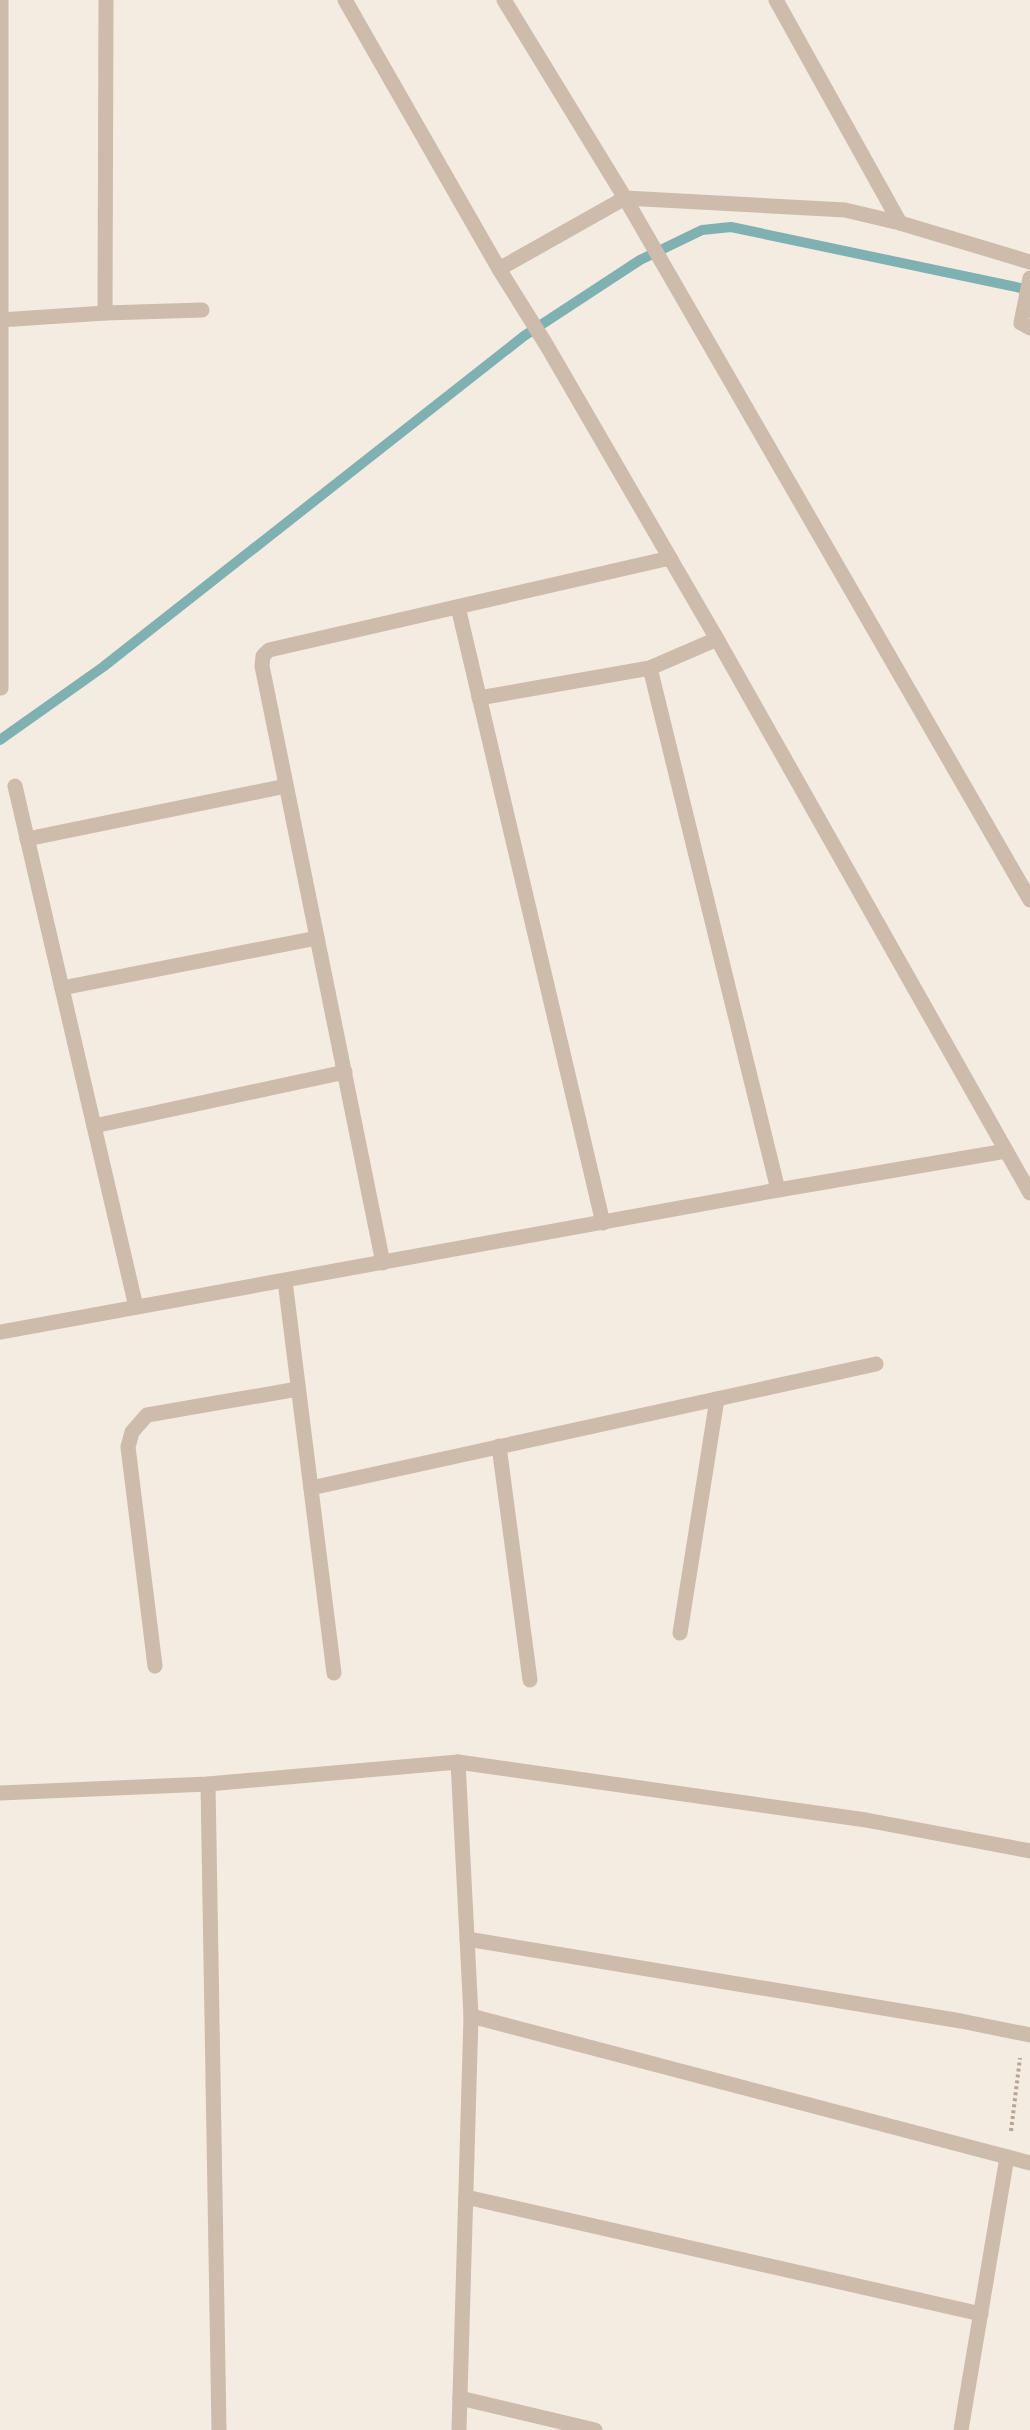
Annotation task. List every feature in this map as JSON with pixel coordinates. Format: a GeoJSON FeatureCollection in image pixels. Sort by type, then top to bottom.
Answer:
{"type":"FeatureCollection","features":[{"type":"Feature","properties":{"kind":"street"},"geometry":{"type":"LineString","coordinates":[[1,0],[1,688]]}},
{"type":"Feature","properties":{"kind":"street"},"geometry":{"type":"LineString","coordinates":[[105,313],[106,0]]}},
{"type":"Feature","properties":{"kind":"street"},"geometry":{"type":"LineString","coordinates":[[345,0],[717,639],[1030,1193]]}},
{"type":"Feature","properties":{"kind":"street"},"geometry":{"type":"LineString","coordinates":[[504,0],[625,198],[1030,900]]}},
{"type":"Feature","properties":{"kind":"street"},"geometry":{"type":"LineString","coordinates":[[776,0],[900,223]]}},
{"type":"Feature","properties":{"kind":"street"},"geometry":{"type":"LineString","coordinates":[[499,268],[625,198],[845,210],[900,223],[1030,262]]}},
{"type":"Feature","properties":{"kind":"street"},"geometry":{"type":"LineString","coordinates":[[1026,326],[1030,278]]}},
{"type":"Feature","properties":{"kind":"street"},"geometry":{"type":"LineString","coordinates":[[1,320],[105,313],[202,310]]}},
{"type":"Feature","properties":{"kind":"street"},"geometry":{"type":"LineString","coordinates":[[383,1263],[262,666],[263,656],[269,650],[670,558]]}},
{"type":"Feature","properties":{"kind":"street"},"geometry":{"type":"LineString","coordinates":[[458,607],[603,1223]]}},
{"type":"Feature","properties":{"kind":"street"},"geometry":{"type":"LineString","coordinates":[[479,698],[650,668],[717,639]]}},
{"type":"Feature","properties":{"kind":"street"},"geometry":{"type":"LineString","coordinates":[[650,668],[777,1190]]}},
{"type":"Feature","properties":{"kind":"street"},"geometry":{"type":"LineString","coordinates":[[15,786],[136,1307]]}},
{"type":"Feature","properties":{"kind":"street"},"geometry":{"type":"LineString","coordinates":[[27,838],[286,786]]}},
{"type":"Feature","properties":{"kind":"street"},"geometry":{"type":"LineString","coordinates":[[62,988],[317,938]]}},
{"type":"Feature","properties":{"kind":"street"},"geometry":{"type":"LineString","coordinates":[[94,1126],[345,1072]]}},
{"type":"Feature","properties":{"kind":"street"},"geometry":{"type":"LineString","coordinates":[[0,1332],[777,1190],[1006,1151]]}},
{"type":"Feature","properties":{"kind":"street"},"geometry":{"type":"LineString","coordinates":[[285,1281],[334,1673]]}},
{"type":"Feature","properties":{"kind":"street"},"geometry":{"type":"LineString","coordinates":[[311,1488],[876,1364]]}},
{"type":"Feature","properties":{"kind":"street"},"geometry":{"type":"LineString","coordinates":[[155,1665],[128,1447],[132,1432],[147,1415],[298,1389]]}},
{"type":"Feature","properties":{"kind":"street"},"geometry":{"type":"LineString","coordinates":[[680,1633],[717,1399]]}},
{"type":"Feature","properties":{"kind":"street"},"geometry":{"type":"LineString","coordinates":[[499,1446],[530,1680]]}},
{"type":"Feature","properties":{"kind":"street"},"geometry":{"type":"LineString","coordinates":[[458,1762],[471,2016],[459,2430]]}},
{"type":"Feature","properties":{"kind":"street"},"geometry":{"type":"LineString","coordinates":[[0,1793],[208,1784],[458,1762],[866,1820],[1030,1851]]}},
{"type":"Feature","properties":{"kind":"street"},"geometry":{"type":"LineString","coordinates":[[208,1784],[219,2430]]}},
{"type":"Feature","properties":{"kind":"street"},"geometry":{"type":"LineString","coordinates":[[467,1939],[1027,2034]]}},
{"type":"Feature","properties":{"kind":"street"},"geometry":{"type":"LineString","coordinates":[[471,2016],[1030,2163]]}},
{"type":"Feature","properties":{"kind":"street"},"geometry":{"type":"LineString","coordinates":[[961,2430],[1007,2157]]}},
{"type":"Feature","properties":{"kind":"street"},"geometry":{"type":"LineString","coordinates":[[466,2197],[981,2314]]}},
{"type":"Feature","properties":{"kind":"street"},"geometry":{"type":"LineString","coordinates":[[460,2398],[595,2430]]}},
{"type":"Feature","properties":{"kind":"path"},"geometry":{"type":"LineString","coordinates":[[1007,2157],[1027,2034]]}},
{"type":"Feature","properties":{"kind":"waterway"},"geometry":{"type":"LineString","coordinates":[[0,740],[103,667],[524,336],[640,260],[702,230],[731,227],[1030,290]]}}]}
